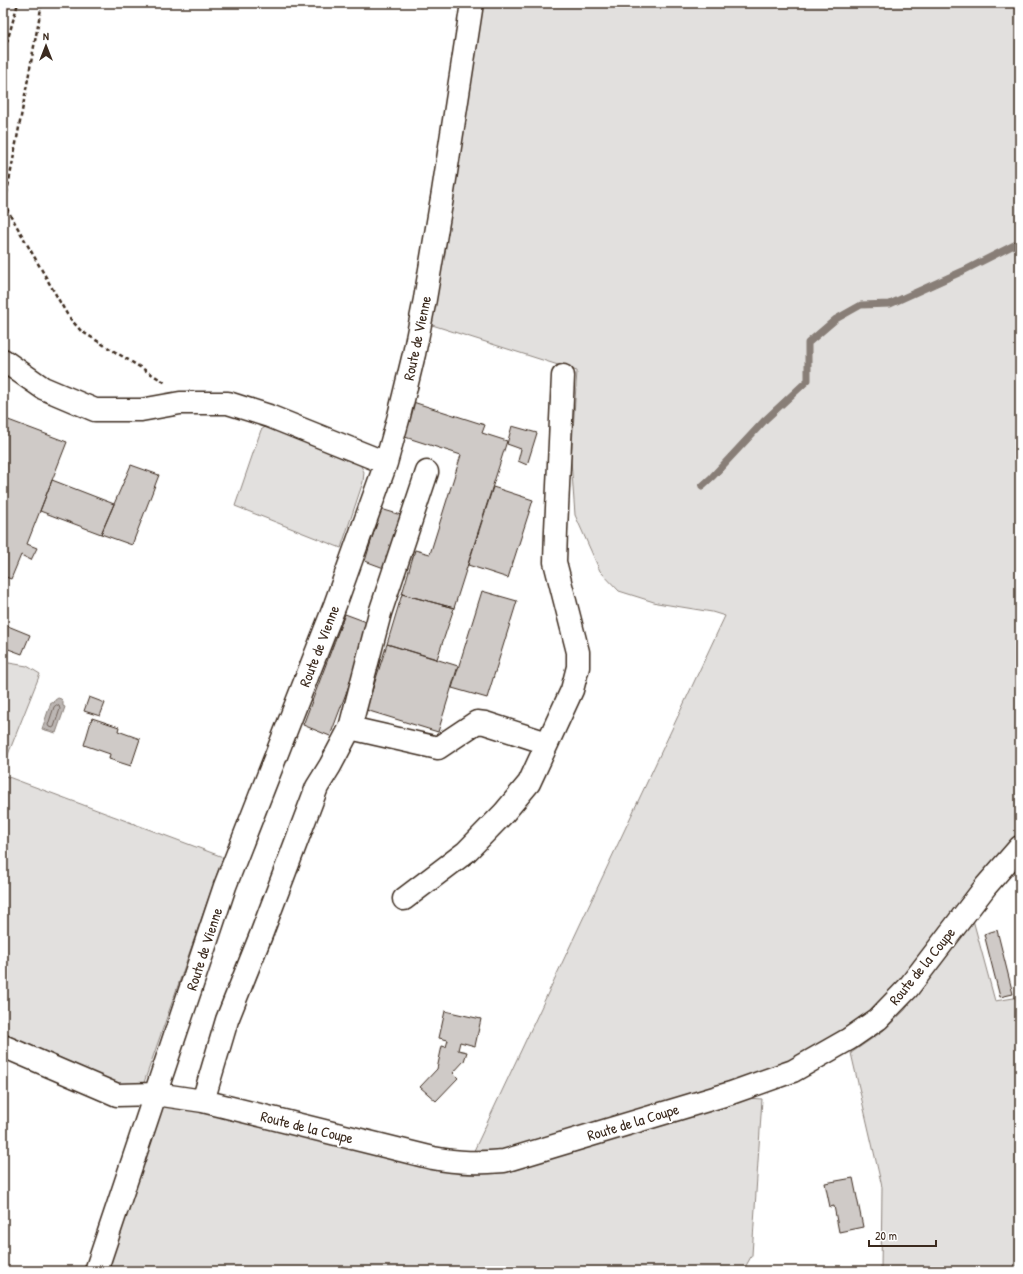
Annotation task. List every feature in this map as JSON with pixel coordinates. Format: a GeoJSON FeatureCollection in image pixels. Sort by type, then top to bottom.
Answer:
{"type":"FeatureCollection","features":[{"type":"Feature","properties":{"kind":"street","name":"Route de Vienne"},"geometry":{"type":"LineString","coordinates":[[96,1271],[225,886],[335,605],[386,463],[412,362],[425,299],[472,3]]}},
{"type":"Feature","properties":{"kind":"street"},"geometry":{"type":"LineString","coordinates":[[3,360],[43,388],[95,410],[141,410],[180,404],[228,404],[269,416],[386,463]]}},
{"type":"Feature","properties":{"kind":"street"},"geometry":{"type":"LineString","coordinates":[[404,899],[466,852],[504,813],[528,783],[572,690],[578,667],[578,652],[555,562],[563,376]]}},
{"type":"Feature","properties":{"kind":"street"},"geometry":{"type":"LineString","coordinates":[[203,1101],[227,1020],[317,787],[350,728],[380,613],[428,472]]}},
{"type":"Feature","properties":{"kind":"street"},"geometry":{"type":"LineString","coordinates":[[350,728],[438,748],[478,722],[547,743]]}},
{"type":"Feature","properties":{"kind":"street","name":"Route de la Coupe"},"geometry":{"type":"LineString","coordinates":[[3,1046],[117,1095],[156,1094],[203,1101],[433,1158],[455,1162],[476,1163],[504,1161],[731,1093],[793,1071],[849,1039],[878,1019],[908,988],[986,886],[1020,847]]}},
{"type":"Feature","properties":{"kind":"path"},"geometry":{"type":"LineString","coordinates":[[3,56],[18,3]]}},
{"type":"Feature","properties":{"kind":"path"},"geometry":{"type":"LineString","coordinates":[[3,214],[42,3]]}},
{"type":"Feature","properties":{"kind":"path"},"geometry":{"type":"LineString","coordinates":[[4,204],[68,316],[81,331],[167,383]]}},
{"type":"Feature","properties":{"kind":"shaded area"},"geometry":{"type":"Polygon","coordinates":[[[481,3],[1020,3],[1020,834],[979,878],[901,983],[869,1015],[821,1046],[769,1070],[504,1152],[471,1157],[725,616],[712,612],[657,603],[619,591],[600,571],[575,515],[571,460],[577,371],[429,324],[481,3]]]}},
{"type":"Feature","properties":{"kind":"shaded area"},"geometry":{"type":"Polygon","coordinates":[[[268,425],[359,462],[364,472],[363,482],[341,548],[235,506],[261,430],[268,425]]]}},
{"type":"Feature","properties":{"kind":"shaded area"},"geometry":{"type":"Polygon","coordinates":[[[3,662],[27,666],[40,674],[3,767],[3,662]]]}},
{"type":"Feature","properties":{"kind":"shaded area"},"geometry":{"type":"Polygon","coordinates":[[[3,775],[223,857],[141,1091],[110,1082],[3,1037],[3,775]]]}},
{"type":"Feature","properties":{"kind":"shaded area"},"geometry":{"type":"Polygon","coordinates":[[[972,916],[995,1001],[1020,997],[1020,1271],[881,1271],[882,1187],[851,1053],[883,1031],[905,1010],[972,916]]]}},
{"type":"Feature","properties":{"kind":"shaded area"},"geometry":{"type":"Polygon","coordinates":[[[748,1098],[762,1099],[752,1255],[743,1271],[106,1271],[162,1106],[182,1102],[460,1174],[478,1174],[495,1171],[748,1098]]]}},
{"type":"Feature","properties":{"kind":"water"},"geometry":{"type":"Polygon","coordinates":[[[58,698],[63,701],[63,706],[65,707],[56,733],[42,729],[51,702],[54,703],[58,698]]]}},
{"type":"Feature","properties":{"kind":"building"},"geometry":{"type":"Polygon","coordinates":[[[413,402],[485,425],[482,433],[507,441],[454,608],[402,594],[415,550],[430,554],[461,455],[405,437],[413,402]]]}},
{"type":"Feature","properties":{"kind":"building"},"geometry":{"type":"Polygon","coordinates":[[[3,418],[67,442],[27,544],[37,548],[31,560],[21,555],[11,579],[3,576],[3,418]]]}},
{"type":"Feature","properties":{"kind":"building"},"geometry":{"type":"Polygon","coordinates":[[[512,426],[537,433],[527,465],[518,461],[521,449],[507,444],[512,426]]]}},
{"type":"Feature","properties":{"kind":"building"},"geometry":{"type":"Polygon","coordinates":[[[131,465],[159,475],[132,545],[101,534],[131,465]]]}},
{"type":"Feature","properties":{"kind":"building"},"geometry":{"type":"Polygon","coordinates":[[[52,480],[114,504],[101,534],[40,511],[52,480]]]}},
{"type":"Feature","properties":{"kind":"building"},"geometry":{"type":"Polygon","coordinates":[[[493,487],[533,500],[508,578],[468,565],[493,487]]]}},
{"type":"Feature","properties":{"kind":"building"},"geometry":{"type":"Polygon","coordinates":[[[381,509],[401,515],[384,568],[365,561],[381,509]]]}},
{"type":"Feature","properties":{"kind":"building"},"geometry":{"type":"Polygon","coordinates":[[[482,591],[517,601],[487,698],[452,688],[482,591]]]}},
{"type":"Feature","properties":{"kind":"building"},"geometry":{"type":"Polygon","coordinates":[[[402,594],[454,608],[437,659],[387,644],[402,594]]]}},
{"type":"Feature","properties":{"kind":"building"},"geometry":{"type":"Polygon","coordinates":[[[345,614],[372,624],[330,736],[303,725],[345,614]]]}},
{"type":"Feature","properties":{"kind":"building"},"geometry":{"type":"Polygon","coordinates":[[[3,624],[30,635],[22,654],[3,647],[3,624]]]}},
{"type":"Feature","properties":{"kind":"building"},"geometry":{"type":"Polygon","coordinates":[[[387,644],[458,666],[438,732],[366,710],[387,644]]]}},
{"type":"Feature","properties":{"kind":"building"},"geometry":{"type":"Polygon","coordinates":[[[89,697],[105,703],[100,716],[84,711],[89,697]]]}},
{"type":"Feature","properties":{"kind":"building"},"geometry":{"type":"Polygon","coordinates":[[[92,718],[119,727],[118,731],[140,739],[131,766],[109,759],[110,754],[84,745],[92,718]]]}},
{"type":"Feature","properties":{"kind":"building"},"geometry":{"type":"Polygon","coordinates":[[[997,930],[1013,994],[1000,997],[984,934],[997,930]]]}},
{"type":"Feature","properties":{"kind":"building"},"geometry":{"type":"Polygon","coordinates":[[[445,1011],[481,1019],[475,1046],[460,1042],[458,1050],[467,1052],[464,1061],[453,1073],[458,1078],[436,1101],[420,1087],[437,1069],[442,1046],[446,1047],[448,1040],[439,1038],[445,1011]]]}},
{"type":"Feature","properties":{"kind":"building"},"geometry":{"type":"Polygon","coordinates":[[[853,1178],[863,1227],[839,1232],[834,1206],[830,1207],[825,1183],[853,1178]]]}},
{"type":"Feature","properties":{"kind":"waterway"},"geometry":{"type":"LineString","coordinates":[[702,486],[765,420],[808,380],[808,343],[836,319],[861,305],[890,304],[963,271],[1020,242]]}}]}
